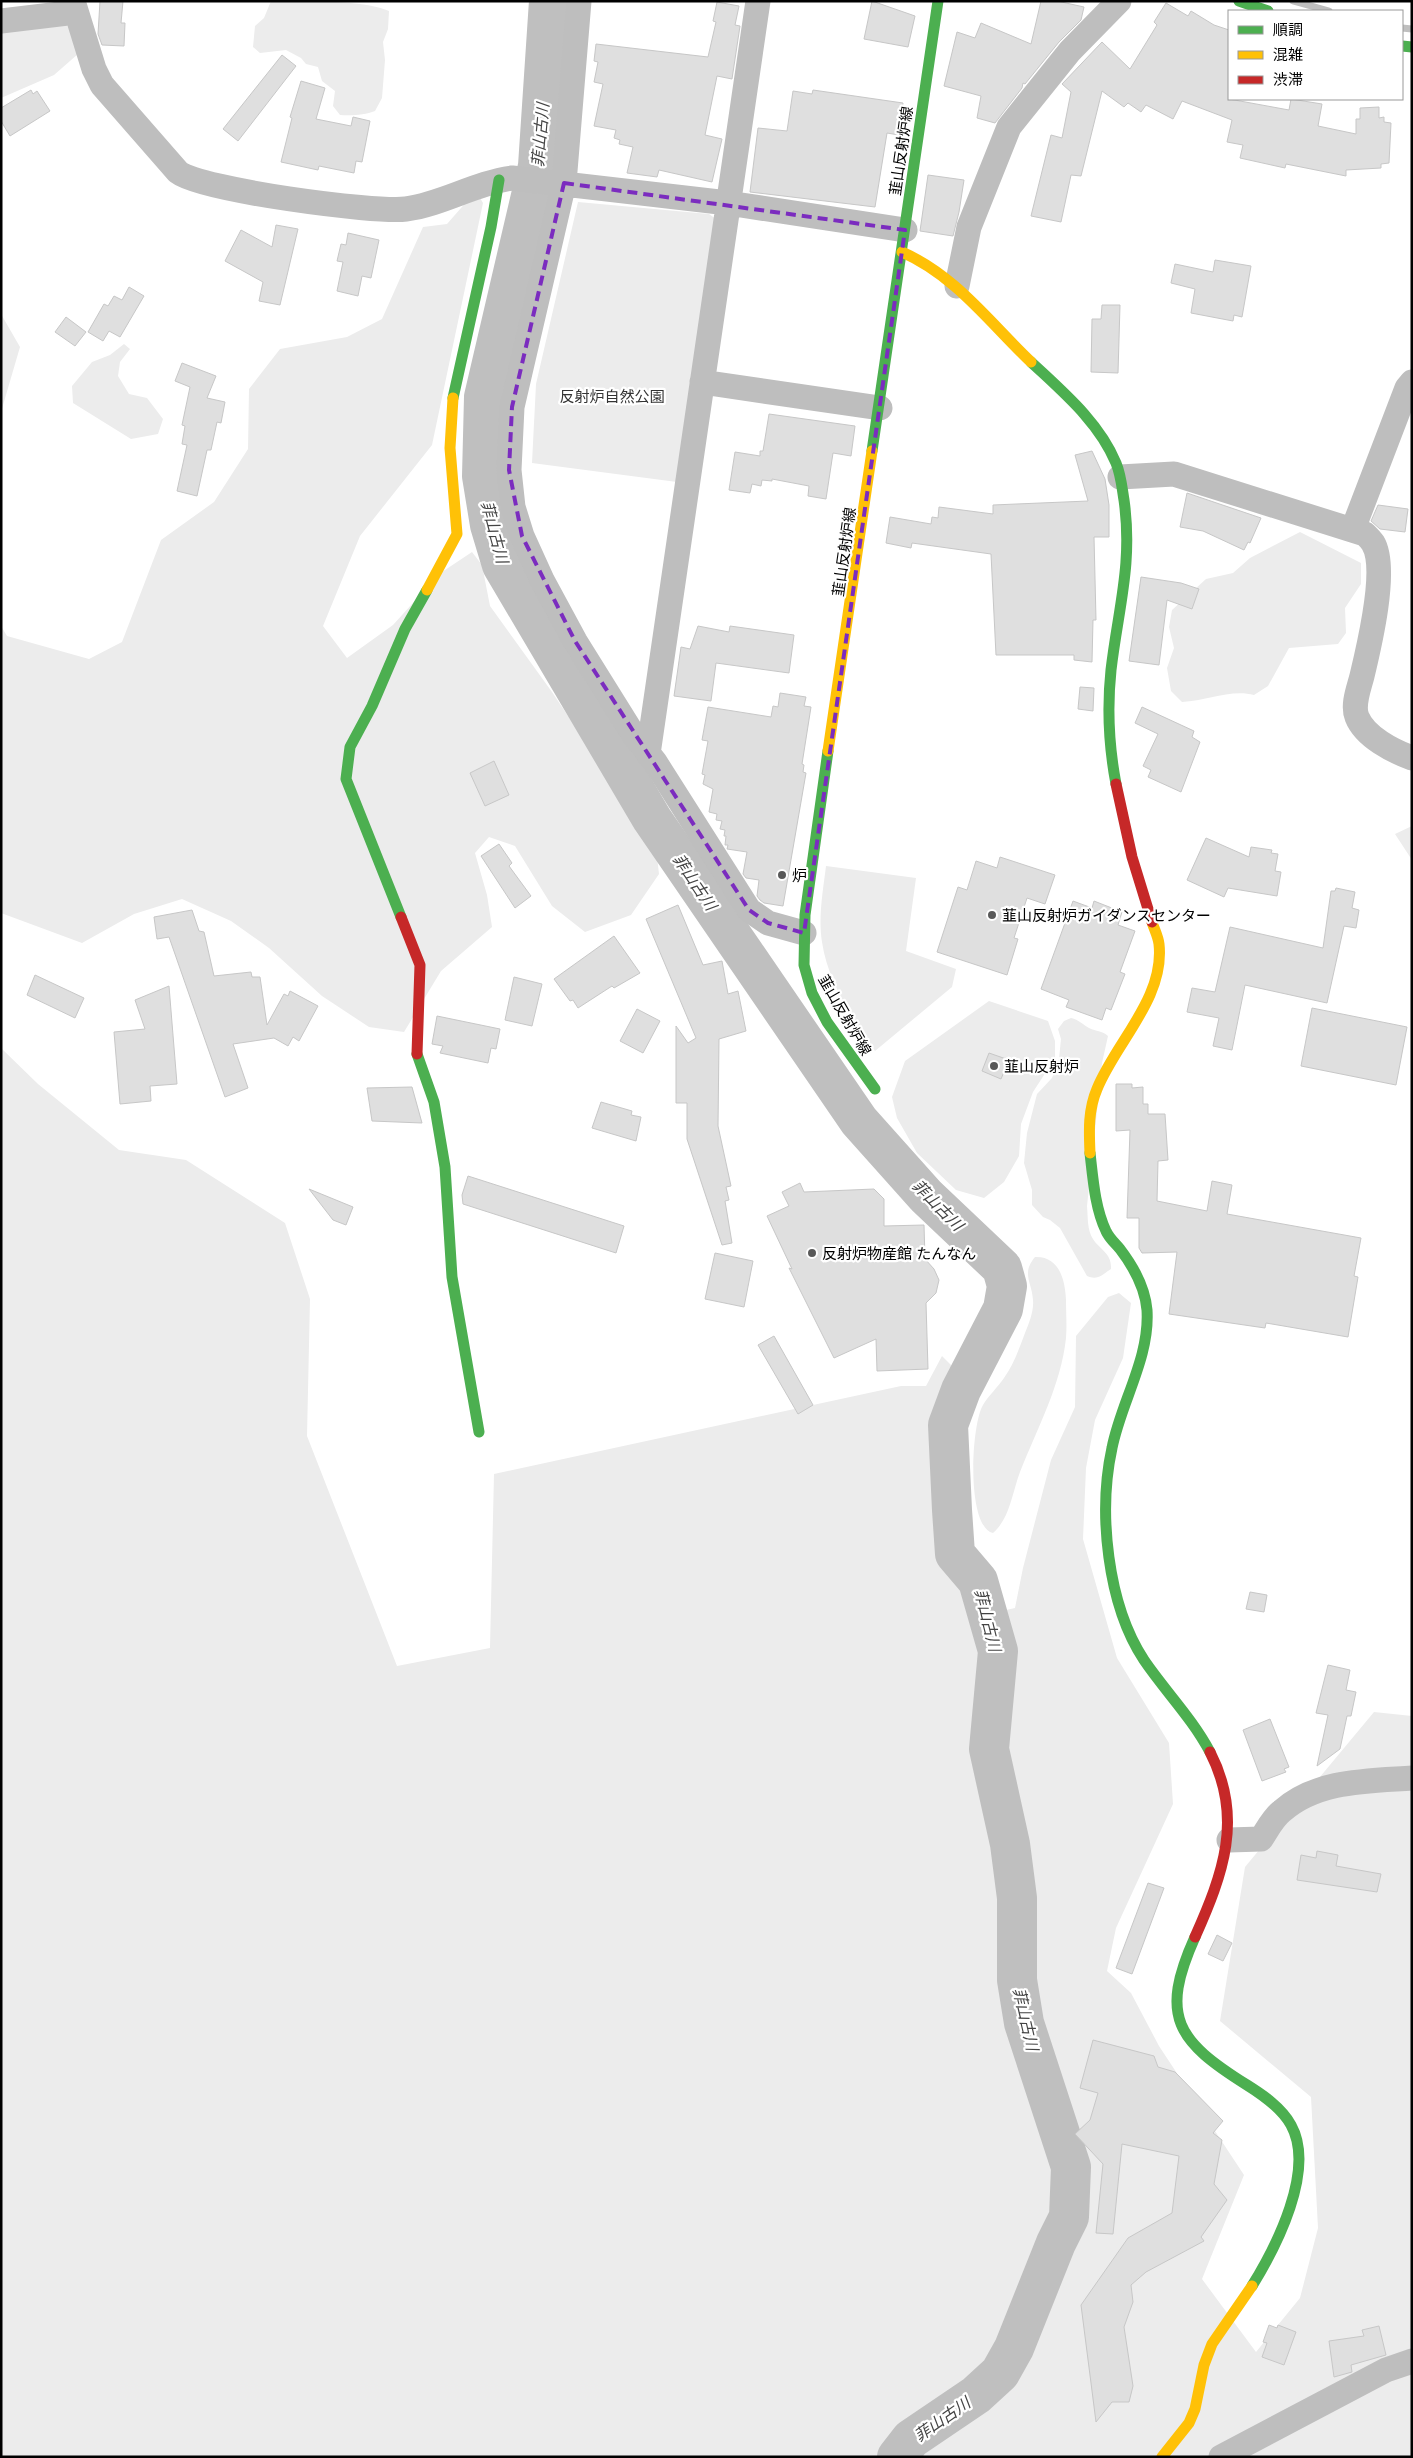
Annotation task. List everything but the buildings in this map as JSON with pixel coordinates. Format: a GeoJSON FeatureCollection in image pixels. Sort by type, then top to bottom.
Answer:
{"type":"FeatureCollection","features":[{"type":"Feature","properties":{"kind":"street"},"geometry":{"type":"LineString","coordinates":[[579,1],[560,183],[512,406],[510,470],[513,507],[522,536],[571,632],[633,734],[648,754],[749,910],[768,923],[804,933]]}},
{"type":"Feature","properties":{"kind":"street"},"geometry":{"type":"LineString","coordinates":[[648,754],[758,1]]}},
{"type":"Feature","properties":{"kind":"street","name":"韮山反射炉線"},"geometry":{"type":"LineString","coordinates":[[875,1089],[846,1051],[806,978],[804,933],[814,849],[938,1]]}},
{"type":"Feature","properties":{"kind":"street"},"geometry":{"type":"LineString","coordinates":[[957,286],[969,227],[1009,127],[1070,51],[1119,1]]}},
{"type":"Feature","properties":{"kind":"street"},"geometry":{"type":"LineString","coordinates":[[1240,1],[1265,10]]}},
{"type":"Feature","properties":{"kind":"street"},"geometry":{"type":"LineString","coordinates":[[1,21],[75,7],[94,69],[102,85],[178,172],[194,180],[245,192],[389,210],[438,202],[505,179],[560,183],[728,203],[904,241],[931,266],[957,286],[1044,377],[1093,423],[1106,441],[1120,477],[1128,547],[1110,683],[1109,710],[1112,763],[1129,854],[1159,943],[1160,955],[1156,980],[1106,1072],[1090,1114],[1093,1177],[1100,1214],[1106,1232],[1132,1266],[1146,1302],[1148,1321],[1140,1366],[1112,1446],[1105,1478],[1104,1512],[1107,1544],[1122,1611],[1141,1655],[1192,1722],[1212,1755],[1224,1784],[1228,1810],[1228,1840],[1214,1893],[1186,1959],[1177,1988],[1175,2010],[1181,2029],[1199,2051],[1268,2101],[1291,2124],[1298,2143],[1300,2169],[1293,2193],[1266,2262],[1219,2332],[1207,2354],[1194,2410],[1186,2429],[1162,2457]]}},
{"type":"Feature","properties":{"kind":"street"},"geometry":{"type":"LineString","coordinates":[[479,1432],[452,1277],[445,1167],[436,1111],[416,1053],[420,1002],[420,965],[346,779],[350,747],[372,706],[405,629],[458,534],[450,448],[451,406],[491,227],[505,179]]}},
{"type":"Feature","properties":{"kind":"street"},"geometry":{"type":"LineString","coordinates":[[702,382],[880,408]]}},
{"type":"Feature","properties":{"kind":"street"},"geometry":{"type":"LineString","coordinates":[[1353,529],[1407,388],[1412,382]]}},
{"type":"Feature","properties":{"kind":"street"},"geometry":{"type":"LineString","coordinates":[[1120,477],[1174,474],[1365,534],[1374,544],[1379,574],[1368,648],[1355,704],[1357,717],[1364,728],[1376,739],[1412,758]]}},
{"type":"Feature","properties":{"kind":"street"},"geometry":{"type":"LineString","coordinates":[[1228,1840],[1260,1839],[1281,1811],[1313,1792],[1347,1782],[1412,1778]]}},
{"type":"Feature","properties":{"kind":"street"},"geometry":{"type":"LineString","coordinates":[[1221,2457],[1386,2370],[1412,2361]]}},
{"type":"Feature","properties":{"kind":"highlighted area"},"geometry":{"type":"Polygon","coordinates":[[[564,183],[905,230],[804,933],[768,923],[749,910],[575,641],[522,536],[509,470],[512,407],[564,183]]]}},
{"type":"Feature","properties":{"kind":"green space"},"geometry":{"type":"Polygon","coordinates":[[[271,1],[350,3],[379,7],[389,11],[388,29],[383,42],[385,60],[382,98],[375,111],[358,115],[340,115],[333,106],[335,91],[322,81],[318,67],[306,64],[301,58],[286,50],[260,53],[253,47],[255,26],[264,18],[271,1]]]}},
{"type":"Feature","properties":{"kind":"green space"},"geometry":{"type":"Polygon","coordinates":[[[62,21],[75,33],[78,54],[54,75],[1,98],[1,28],[62,21]]]}},
{"type":"Feature","properties":{"kind":"green space"},"geometry":{"type":"Polygon","coordinates":[[[479,196],[483,203],[432,445],[360,536],[323,626],[347,658],[393,625],[439,574],[472,552],[482,565],[490,606],[552,692],[656,848],[659,874],[631,915],[585,932],[552,906],[515,846],[489,837],[475,853],[487,895],[492,927],[441,971],[404,1032],[369,1027],[322,996],[269,948],[231,921],[182,899],[134,914],[82,943],[1,913],[1,626],[7,636],[89,659],[122,642],[161,540],[214,502],[248,449],[249,389],[280,349],[347,337],[382,319],[423,227],[447,224],[468,200],[479,196]]]}},
{"type":"Feature","properties":{"kind":"green space","name":"反射炉自然公園"},"geometry":{"type":"Polygon","coordinates":[[[578,202],[709,214],[716,219],[677,482],[532,463],[536,384],[578,202]]]}},
{"type":"Feature","properties":{"kind":"green space"},"geometry":{"type":"Polygon","coordinates":[[[1,314],[20,347],[1,412],[1,314]]]}},
{"type":"Feature","properties":{"kind":"green space"},"geometry":{"type":"Polygon","coordinates":[[[124,344],[130,349],[120,362],[118,376],[129,394],[147,398],[163,419],[158,434],[131,439],[73,403],[72,386],[92,362],[110,355],[124,344]]]}},
{"type":"Feature","properties":{"kind":"green space"},"geometry":{"type":"Polygon","coordinates":[[[1300,532],[1361,563],[1361,584],[1345,608],[1346,633],[1338,644],[1289,648],[1268,686],[1254,695],[1237,693],[1182,702],[1171,691],[1167,668],[1174,648],[1169,627],[1172,610],[1206,579],[1233,573],[1250,558],[1300,532]]]}},
{"type":"Feature","properties":{"kind":"green space"},"geometry":{"type":"Polygon","coordinates":[[[1412,826],[1412,860],[1395,834],[1412,826]]]}},
{"type":"Feature","properties":{"kind":"green space"},"geometry":{"type":"Polygon","coordinates":[[[826,866],[916,878],[906,951],[956,969],[952,987],[875,1051],[842,1000],[825,957],[822,942],[821,904],[826,866]]]}},
{"type":"Feature","properties":{"kind":"green space"},"geometry":{"type":"Polygon","coordinates":[[[989,1001],[1048,1021],[1055,1041],[1055,1058],[1033,1092],[1021,1124],[1019,1156],[1004,1182],[984,1198],[956,1190],[917,1153],[897,1118],[892,1097],[905,1061],[989,1001]]]}},
{"type":"Feature","properties":{"kind":"green space"},"geometry":{"type":"Polygon","coordinates":[[[1071,1018],[1108,1036],[1102,1063],[1087,1206],[1091,1235],[1108,1255],[1111,1269],[1094,1278],[1087,1276],[1060,1228],[1043,1217],[1032,1205],[1032,1190],[1024,1163],[1027,1133],[1037,1094],[1052,1078],[1059,1059],[1061,1039],[1058,1029],[1064,1021],[1071,1018]]]}},
{"type":"Feature","properties":{"kind":"green space"},"geometry":{"type":"Polygon","coordinates":[[[1,1048],[38,1084],[119,1150],[186,1160],[285,1223],[310,1299],[307,1436],[397,1666],[490,1648],[494,1474],[901,1386],[926,1386],[942,1356],[955,1369],[938,1430],[943,1555],[979,1616],[1015,1608],[1023,1568],[1051,1460],[1075,1407],[1076,1336],[1108,1297],[1119,1293],[1131,1303],[1123,1358],[1095,1420],[1086,1468],[1083,1539],[1117,1658],[1169,1743],[1173,1804],[1116,1928],[1107,1971],[1131,1993],[1159,2046],[1244,2175],[1202,2279],[1256,2352],[1300,2298],[1318,2228],[1311,2097],[1220,2021],[1245,1867],[1374,1712],[1412,1716],[1412,2457],[1,2457],[1,1048]]]}},
{"type":"Feature","properties":{"kind":"green space"},"geometry":{"type":"Polygon","coordinates":[[[1035,1257],[1050,1260],[1059,1270],[1062,1277],[1066,1300],[1066,1338],[1054,1390],[1020,1472],[1007,1513],[993,1533],[984,1527],[978,1513],[973,1474],[976,1433],[983,1405],[1011,1367],[1030,1321],[1033,1300],[1028,1273],[1035,1257]]]}},
{"type":"Feature","properties":{"kind":"waterway","name":"菲山古川"},"geometry":{"type":"LineString","coordinates":[[549,1],[538,166],[484,397],[482,476],[490,525],[502,565],[652,819],[859,1121],[926,1196],[1002,1268],[1007,1286],[1003,1309],[961,1390],[948,1425],[952,1510],[955,1554],[978,1581],[998,1651],[989,1749],[1010,1844],[1017,1898],[1017,1980],[1024,2023],[1071,2167],[1069,2217],[1056,2243],[1014,2348],[1000,2373],[976,2395],[911,2439],[897,2457]]}},
{"type":"Feature","properties":{"kind":"waterway"},"geometry":{"type":"LineString","coordinates":[[1293,1],[1325,10]]}},
{"type":"Feature","properties":{"kind":"waterway"},"geometry":{"type":"LineString","coordinates":[[1403,28],[1412,29]]}},
{"type":"Feature","properties":{"kind":"traffic: fast"},"geometry":{"type":"LineString","coordinates":[[872,451],[938,1]]}},
{"type":"Feature","properties":{"kind":"traffic: fast"},"geometry":{"type":"LineString","coordinates":[[1239,1],[1265,10]]}},
{"type":"Feature","properties":{"kind":"traffic: fast"},"geometry":{"type":"LineString","coordinates":[[1403,46],[1412,47]]}},
{"type":"Feature","properties":{"kind":"traffic: fast"},"geometry":{"type":"LineString","coordinates":[[453,398],[491,227],[499,180]]}},
{"type":"Feature","properties":{"kind":"traffic: fast"},"geometry":{"type":"LineString","coordinates":[[1031,362],[1090,421],[1109,448],[1120,477],[1126,523],[1126,566],[1111,670],[1109,699],[1110,742],[1116,784]]}},
{"type":"Feature","properties":{"kind":"traffic: fast"},"geometry":{"type":"LineString","coordinates":[[401,917],[346,779],[350,747],[372,706],[405,629],[427,590]]}},
{"type":"Feature","properties":{"kind":"traffic: fast"},"geometry":{"type":"LineString","coordinates":[[828,751],[805,915],[804,965],[812,993],[827,1022],[875,1089]]}},
{"type":"Feature","properties":{"kind":"traffic: fast"},"geometry":{"type":"LineString","coordinates":[[417,1054],[434,1102],[445,1167],[452,1277],[479,1432]]}},
{"type":"Feature","properties":{"kind":"traffic: fast"},"geometry":{"type":"LineString","coordinates":[[1090,1153],[1095,1193],[1102,1222],[1109,1236],[1125,1256],[1138,1277],[1144,1293],[1147,1310],[1147,1328],[1140,1363],[1116,1431],[1108,1473],[1106,1528],[1114,1585],[1121,1612],[1131,1637],[1144,1660],[1187,1716],[1210,1752]]}},
{"type":"Feature","properties":{"kind":"traffic: fast"},"geometry":{"type":"LineString","coordinates":[[1195,1937],[1184,1965],[1178,1988],[1177,2007],[1181,2024],[1190,2040],[1204,2055],[1266,2098],[1277,2108],[1291,2125],[1297,2143],[1299,2164],[1290,2208],[1272,2251],[1252,2286]]}},
{"type":"Feature","properties":{"kind":"traffic: slow"},"geometry":{"type":"LineString","coordinates":[[902,252],[921,262],[955,287],[1031,362]]}},
{"type":"Feature","properties":{"kind":"traffic: slow"},"geometry":{"type":"LineString","coordinates":[[427,590],[457,534],[450,448],[453,398]]}},
{"type":"Feature","properties":{"kind":"traffic: slow"},"geometry":{"type":"LineString","coordinates":[[828,751],[872,451]]}},
{"type":"Feature","properties":{"kind":"traffic: slow"},"geometry":{"type":"LineString","coordinates":[[1090,1153],[1089,1129],[1097,1089],[1105,1071],[1137,1019],[1155,983],[1159,964],[1159,944],[1152,922]]}},
{"type":"Feature","properties":{"kind":"traffic: slow"},"geometry":{"type":"LineString","coordinates":[[1162,2457],[1189,2423],[1195,2409],[1204,2365],[1212,2344],[1252,2286]]}},
{"type":"Feature","properties":{"kind":"traffic: jam"},"geometry":{"type":"LineString","coordinates":[[1116,784],[1132,857],[1152,922]]}},
{"type":"Feature","properties":{"kind":"traffic: jam"},"geometry":{"type":"LineString","coordinates":[[401,917],[420,965],[417,1054]]}},
{"type":"Feature","properties":{"kind":"traffic: jam"},"geometry":{"type":"LineString","coordinates":[[1195,1937],[1214,1891],[1221,1868],[1226,1846],[1228,1823],[1226,1800],[1220,1776],[1210,1752]]}},
{"type":"Feature","properties":{"kind":"place","name":"炉"},"geometry":{"type":"Point","coordinates":[782,875]}},
{"type":"Feature","properties":{"kind":"place","name":"韮山反射炉ガイダンスセンター"},"geometry":{"type":"Point","coordinates":[992,915]}},
{"type":"Feature","properties":{"kind":"place","name":"韮山反射炉"},"geometry":{"type":"Point","coordinates":[994,1066]}},
{"type":"Feature","properties":{"kind":"place","name":"反射炉物産館 たんなん"},"geometry":{"type":"Point","coordinates":[812,1253]}}]}
